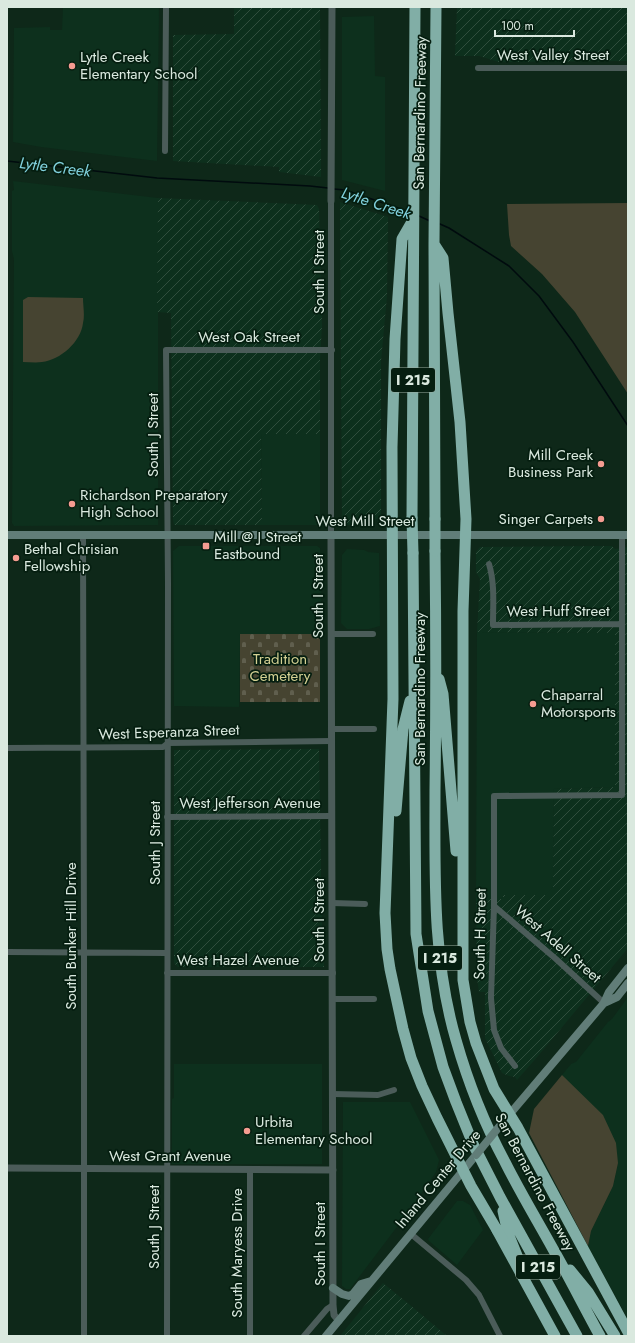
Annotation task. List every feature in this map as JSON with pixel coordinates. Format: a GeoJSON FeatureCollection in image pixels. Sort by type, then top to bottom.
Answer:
{"type":"FeatureCollection","features":[{"type":"Feature","properties":{"kind":"highway","name":"San Bernardino Freeway"},"geometry":{"type":"LineString","coordinates":[[415,7],[413,220],[408,240],[413,553],[416,934],[428,1011],[443,1067],[456,1102],[473,1144],[500,1197],[577,1336]]}},
{"type":"Feature","properties":{"kind":"highway","name":"San Bernardino Freeway"},"geometry":{"type":"LineString","coordinates":[[436,7],[434,207],[436,670],[435,894],[438,942],[448,1006],[456,1039],[475,1096],[505,1163],[554,1249],[600,1336]]}},
{"type":"Feature","properties":{"kind":"highway"},"geometry":{"type":"LineString","coordinates":[[408,240],[395,339],[392,447],[394,628],[386,913],[387,950],[395,994],[412,1058],[422,1086],[437,1118],[466,1166],[471,1186],[555,1336]]}},
{"type":"Feature","properties":{"kind":"highway"},"geometry":{"type":"LineString","coordinates":[[434,244],[443,258],[460,422],[466,519],[462,967],[465,996],[476,1044],[507,1118],[628,1332]]}},
{"type":"Feature","properties":{"kind":"highway"},"geometry":{"type":"LineString","coordinates":[[436,670],[443,694],[457,858],[459,954],[462,967]]}},
{"type":"Feature","properties":{"kind":"highway"},"geometry":{"type":"LineString","coordinates":[[395,994],[391,936],[391,880],[404,730],[414,681]]}},
{"type":"Feature","properties":{"kind":"highway"},"geometry":{"type":"LineString","coordinates":[[500,1197],[508,1233],[549,1336]]}},
{"type":"Feature","properties":{"kind":"highway"},"geometry":{"type":"LineString","coordinates":[[554,1249],[588,1292],[615,1336]]}},
{"type":"Feature","properties":{"kind":"main road","name":"West Mill Street"},"geometry":{"type":"LineString","coordinates":[[7,535],[625,535]]}},
{"type":"Feature","properties":{"kind":"main road","name":"Inland Center Drive"},"geometry":{"type":"LineString","coordinates":[[326,1336],[466,1166],[563,1053],[604,1003],[609,992],[628,968]]}},
{"type":"Feature","properties":{"kind":"main road","name":"Inland Center Drive"},"geometry":{"type":"LineString","coordinates":[[604,1003],[617,997],[628,983]]}},
{"type":"Feature","properties":{"kind":"main road"},"geometry":{"type":"LineString","coordinates":[[333,1288],[342,1294],[349,1296],[353,1294],[361,1284],[371,1281]]}},
{"type":"Feature","properties":{"kind":"street"},"geometry":{"type":"LineString","coordinates":[[165,151],[166,7]]}},
{"type":"Feature","properties":{"kind":"street","name":"South I Street"},"geometry":{"type":"LineString","coordinates":[[332,7],[331,535],[333,1305],[334,1315],[339,1321]]}},
{"type":"Feature","properties":{"kind":"street","name":"West Valley Street"},"geometry":{"type":"LineString","coordinates":[[478,68],[628,68]]}},
{"type":"Feature","properties":{"kind":"street","name":"West Oak Street"},"geometry":{"type":"LineString","coordinates":[[166,350],[332,350]]}},
{"type":"Feature","properties":{"kind":"street","name":"South J Street"},"geometry":{"type":"LineString","coordinates":[[166,350],[168,583],[167,1336]]}},
{"type":"Feature","properties":{"kind":"street","name":"South Bunker Hill Drive"},"geometry":{"type":"LineString","coordinates":[[83,535],[84,1336]]}},
{"type":"Feature","properties":{"kind":"street"},"geometry":{"type":"LineString","coordinates":[[622,624],[625,535]]}},
{"type":"Feature","properties":{"kind":"street","name":"West Huff Street"},"geometry":{"type":"LineString","coordinates":[[489,564],[494,586],[493,625],[622,624]]}},
{"type":"Feature","properties":{"kind":"street","name":"South H Street"},"geometry":{"type":"LineString","coordinates":[[515,1066],[501,1048],[494,1030],[491,998],[494,906],[494,796],[622,796],[622,624]]}},
{"type":"Feature","properties":{"kind":"street"},"geometry":{"type":"LineString","coordinates":[[332,634],[373,634]]}},
{"type":"Feature","properties":{"kind":"street"},"geometry":{"type":"LineString","coordinates":[[332,729],[374,730]]}},
{"type":"Feature","properties":{"kind":"street","name":"West Esperanza Street"},"geometry":{"type":"LineString","coordinates":[[7,748],[162,748],[168,743],[332,741]]}},
{"type":"Feature","properties":{"kind":"street","name":"West Jefferson Avenue"},"geometry":{"type":"LineString","coordinates":[[168,817],[332,816]]}},
{"type":"Feature","properties":{"kind":"street"},"geometry":{"type":"LineString","coordinates":[[332,904],[365,904]]}},
{"type":"Feature","properties":{"kind":"street","name":"West Adell Street"},"geometry":{"type":"LineString","coordinates":[[494,906],[604,1003]]}},
{"type":"Feature","properties":{"kind":"street","name":"West Hazel Avenue"},"geometry":{"type":"LineString","coordinates":[[7,952],[168,953]]}},
{"type":"Feature","properties":{"kind":"street","name":"West Hazel Avenue"},"geometry":{"type":"LineString","coordinates":[[167,973],[333,973]]}},
{"type":"Feature","properties":{"kind":"street"},"geometry":{"type":"LineString","coordinates":[[333,999],[374,999]]}},
{"type":"Feature","properties":{"kind":"street"},"geometry":{"type":"LineString","coordinates":[[333,1094],[378,1095],[394,1090]]}},
{"type":"Feature","properties":{"kind":"street","name":"West Grant Avenue"},"geometry":{"type":"LineString","coordinates":[[7,1168],[333,1170]]}},
{"type":"Feature","properties":{"kind":"street","name":"South Maryess Drive"},"geometry":{"type":"LineString","coordinates":[[250,1170],[250,1336]]}},
{"type":"Feature","properties":{"kind":"street"},"geometry":{"type":"LineString","coordinates":[[411,1234],[466,1280],[479,1295],[500,1336]]}},
{"type":"Feature","properties":{"kind":"street","name":"South I Street"},"geometry":{"type":"LineString","coordinates":[[304,1336],[327,1309],[333,1305]]}},
{"type":"Feature","properties":{"kind":"shaded area"},"geometry":{"type":"Polygon","coordinates":[[[63,7],[159,7],[157,161],[41,147],[13,142],[14,28],[50,27],[50,30],[62,30],[63,7]]]}},
{"type":"Feature","properties":{"kind":"shaded area"},"geometry":{"type":"Polygon","coordinates":[[[234,7],[320,7],[321,177],[279,172],[279,167],[173,161],[173,35],[234,34],[234,7]]]}},
{"type":"Feature","properties":{"kind":"shaded area"},"geometry":{"type":"Polygon","coordinates":[[[457,7],[628,7],[628,61],[499,62],[479,56],[455,56],[457,7]]]}},
{"type":"Feature","properties":{"kind":"shaded area"},"geometry":{"type":"Polygon","coordinates":[[[374,16],[375,76],[385,77],[385,191],[342,180],[342,17],[374,16]]]}},
{"type":"Feature","properties":{"kind":"shaded area"},"geometry":{"type":"Polygon","coordinates":[[[13,181],[158,198],[158,525],[14,526],[12,523],[14,259],[12,251],[13,181]]]}},
{"type":"Feature","properties":{"kind":"shaded area"},"geometry":{"type":"Polygon","coordinates":[[[158,198],[317,205],[319,209],[322,326],[320,359],[320,434],[261,434],[262,525],[174,525],[171,313],[157,312],[158,198]]]}},
{"type":"Feature","properties":{"kind":"shaded area"},"geometry":{"type":"Polygon","coordinates":[[[340,202],[388,217],[387,296],[381,361],[381,517],[366,524],[342,525],[340,202]]]}},
{"type":"Feature","properties":{"kind":"shaded area"},"geometry":{"type":"Polygon","coordinates":[[[261,434],[320,434],[320,525],[262,525],[261,434]]]}},
{"type":"Feature","properties":{"kind":"shaded area"},"geometry":{"type":"Polygon","coordinates":[[[179,546],[317,546],[320,548],[320,634],[240,634],[239,707],[174,706],[173,551],[179,546]]]}},
{"type":"Feature","properties":{"kind":"shaded area"},"geometry":{"type":"Polygon","coordinates":[[[612,546],[615,549],[628,547],[628,948],[517,1080],[515,1077],[502,1073],[485,1038],[485,992],[479,992],[477,978],[476,899],[503,899],[503,895],[553,895],[554,789],[615,787],[615,633],[477,632],[480,579],[476,572],[476,552],[480,547],[612,546]]]}},
{"type":"Feature","properties":{"kind":"shaded area"},"geometry":{"type":"Polygon","coordinates":[[[347,549],[379,553],[380,626],[369,629],[347,629],[341,623],[342,555],[347,549]]]}},
{"type":"Feature","properties":{"kind":"shaded area"},"geometry":{"type":"Polygon","coordinates":[[[477,632],[615,633],[615,787],[554,789],[553,895],[503,895],[503,899],[476,899],[477,632]]]}},
{"type":"Feature","properties":{"kind":"shaded area"},"geometry":{"type":"Polygon","coordinates":[[[319,749],[322,934],[324,935],[324,967],[178,967],[174,963],[174,750],[319,749]]]}},
{"type":"Feature","properties":{"kind":"shaded area"},"geometry":{"type":"Polygon","coordinates":[[[628,997],[628,1319],[588,1246],[591,1231],[613,1186],[618,1163],[562,1075],[571,1064],[576,1062],[612,1019],[628,997]]]}},
{"type":"Feature","properties":{"kind":"shaded area","name":"Urbita Elementary School"},"geometry":{"type":"Polygon","coordinates":[[[174,1064],[322,1064],[322,1164],[172,1164],[172,1099],[174,1098],[174,1064]]]}},
{"type":"Feature","properties":{"kind":"shaded area"},"geometry":{"type":"Polygon","coordinates":[[[343,1102],[410,1102],[439,1160],[436,1172],[412,1207],[350,1289],[346,1289],[342,1286],[343,1102]]]}},
{"type":"Feature","properties":{"kind":"shaded area"},"geometry":{"type":"Polygon","coordinates":[[[457,1201],[463,1201],[470,1205],[483,1230],[457,1265],[428,1239],[457,1201]]]}},
{"type":"Feature","properties":{"kind":"shaded area"},"geometry":{"type":"Polygon","coordinates":[[[383,1283],[410,1305],[447,1336],[340,1336],[383,1283]]]}},
{"type":"Feature","properties":{"kind":"green space"},"geometry":{"type":"Polygon","coordinates":[[[628,203],[628,394],[575,312],[542,274],[511,246],[507,204],[628,203]]]}},
{"type":"Feature","properties":{"kind":"green space"},"geometry":{"type":"Polygon","coordinates":[[[28,297],[83,298],[84,320],[78,337],[62,354],[49,361],[23,362],[23,300],[28,297]]]}},
{"type":"Feature","properties":{"kind":"green space","name":"Tradition Cemetery"},"geometry":{"type":"Polygon","coordinates":[[[240,634],[320,634],[320,702],[240,702],[240,634]]]}},
{"type":"Feature","properties":{"kind":"green space"},"geometry":{"type":"Polygon","coordinates":[[[562,1075],[603,1115],[616,1143],[618,1163],[613,1186],[591,1231],[588,1246],[529,1133],[534,1109],[562,1075]]]}},
{"type":"Feature","properties":{"kind":"waterway","name":"Lytle Creek"},"geometry":{"type":"LineString","coordinates":[[7,161],[157,178],[328,188]]}},
{"type":"Feature","properties":{"kind":"waterway","name":"Lytle Creek"},"geometry":{"type":"LineString","coordinates":[[334,189],[345,190],[410,212]]}},
{"type":"Feature","properties":{"kind":"waterway","name":"Lytle Creek"},"geometry":{"type":"LineString","coordinates":[[419,216],[430,221]]}},
{"type":"Feature","properties":{"kind":"waterway","name":"Lytle Creek"},"geometry":{"type":"LineString","coordinates":[[440,224],[449,228],[509,266],[539,296],[573,342],[628,426]]}},
{"type":"Feature","properties":{"kind":"place","name":"Lytle Creek Elementary School"},"geometry":{"type":"Point","coordinates":[72,66]}},
{"type":"Feature","properties":{"kind":"place","name":"Mill Creek Business Park"},"geometry":{"type":"Point","coordinates":[601,464]}},
{"type":"Feature","properties":{"kind":"place","name":"Richardson Preparatory High School"},"geometry":{"type":"Point","coordinates":[72,504]}},
{"type":"Feature","properties":{"kind":"place","name":"Singer Carpets"},"geometry":{"type":"Point","coordinates":[601,519]}},
{"type":"Feature","properties":{"kind":"place","name":"Mill @ J Street Eastbound"},"geometry":{"type":"Point","coordinates":[206,546]}},
{"type":"Feature","properties":{"kind":"place","name":"Bethal Chrisian Fellowship"},"geometry":{"type":"Point","coordinates":[16,558]}},
{"type":"Feature","properties":{"kind":"place","name":"Chaparral Motorsports"},"geometry":{"type":"Point","coordinates":[533,704]}},
{"type":"Feature","properties":{"kind":"place","name":"Urbita Elementary School"},"geometry":{"type":"Point","coordinates":[247,1131]}}]}
